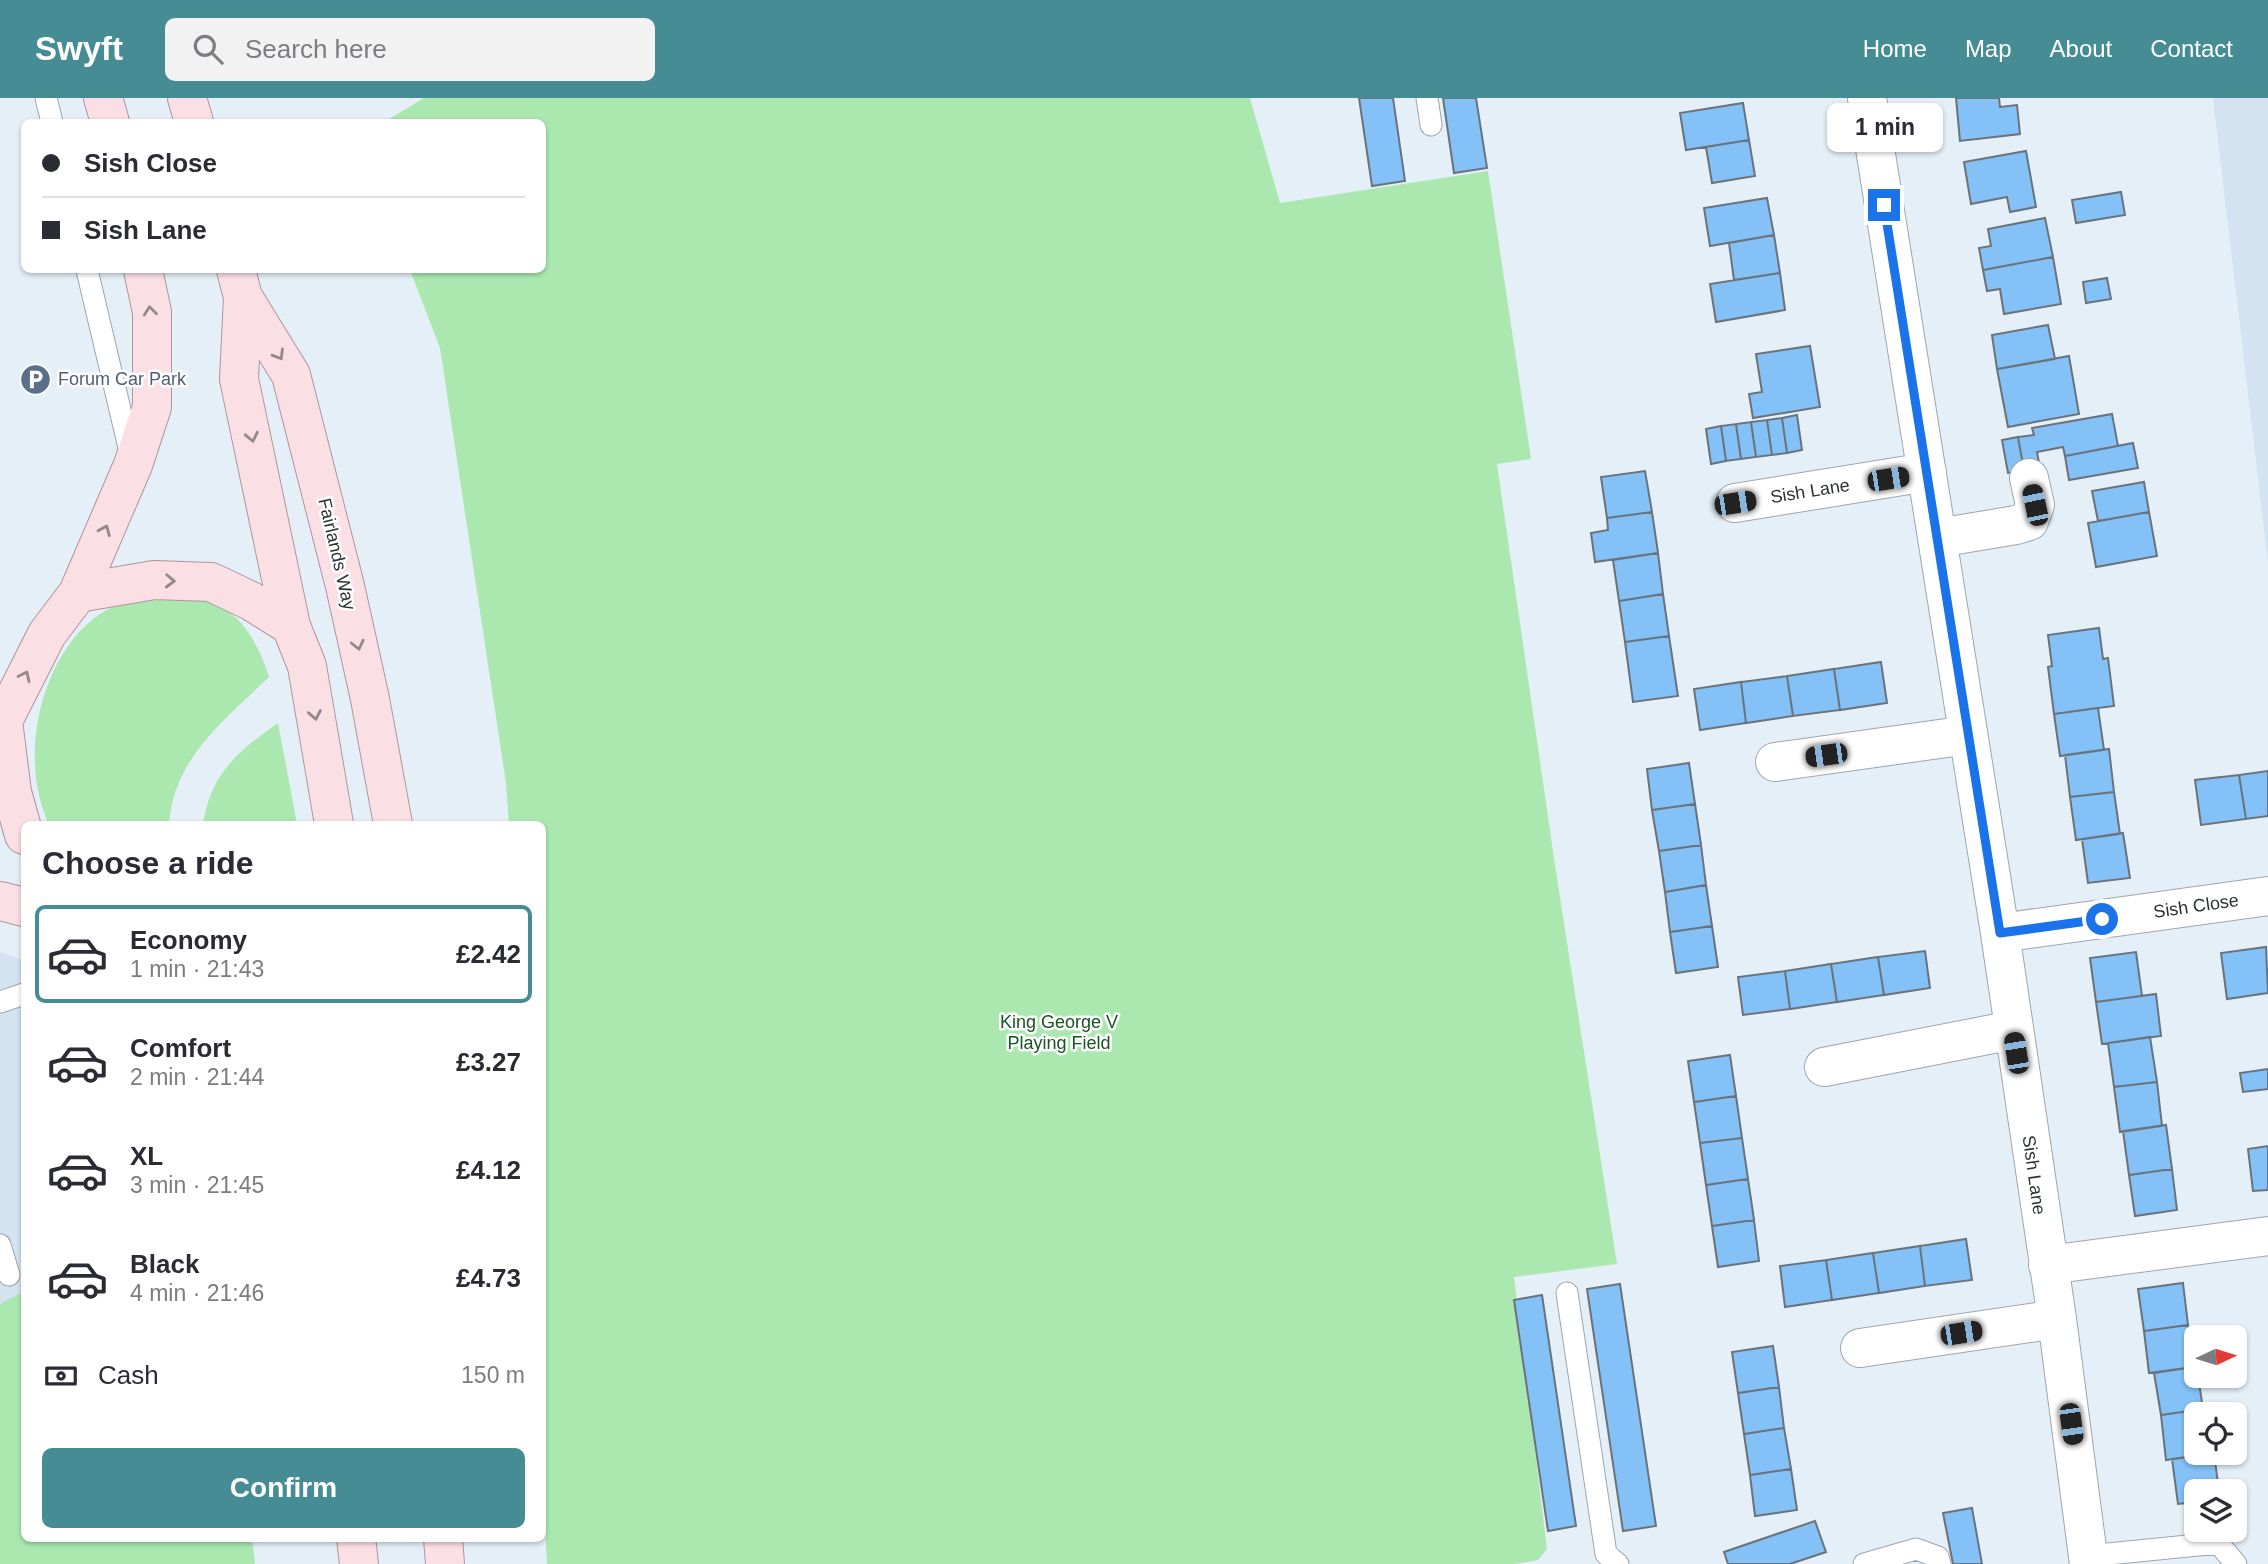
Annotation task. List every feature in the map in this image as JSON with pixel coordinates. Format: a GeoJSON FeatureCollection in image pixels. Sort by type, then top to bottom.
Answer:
{"type":"FeatureCollection","features":[{"type":"Feature","properties":{"kind":"main road"},"geometry":{"type":"LineString","coordinates":[[103,98],[109,119]]}},
{"type":"Feature","properties":{"kind":"main road"},"geometry":{"type":"LineString","coordinates":[[187,98],[193,119]]}},
{"type":"Feature","properties":{"kind":"main road"},"geometry":{"type":"LineString","coordinates":[[21,824],[12,792],[2,722],[47,634],[78,593],[133,465],[152,407],[152,312],[144,273]]}},
{"type":"Feature","properties":{"kind":"main road","name":"Fairlands Way"},"geometry":{"type":"LineString","coordinates":[[239,283],[239,379],[291,626],[306,666],[331,820]]}},
{"type":"Feature","properties":{"kind":"main road","name":"Fairlands Way"},"geometry":{"type":"LineString","coordinates":[[239,283],[291,375],[345,586],[370,699],[392,821]]}},
{"type":"Feature","properties":{"kind":"main road"},"geometry":{"type":"LineString","coordinates":[[78,593],[155,580],[211,582],[250,601],[291,626]]}},
{"type":"Feature","properties":{"kind":"main road"},"geometry":{"type":"LineString","coordinates":[[0,901],[21,906]]}},
{"type":"Feature","properties":{"kind":"main road"},"geometry":{"type":"LineString","coordinates":[[356,1542],[359,1564]]}},
{"type":"Feature","properties":{"kind":"main road"},"geometry":{"type":"LineString","coordinates":[[443,1542],[445,1564]]}},
{"type":"Feature","properties":{"kind":"street","name":"Sish Lane"},"geometry":{"type":"LineString","coordinates":[[1867,98],[2000,933],[2089,1560]]}},
{"type":"Feature","properties":{"kind":"street","name":"Sish Lane"},"geometry":{"type":"LineString","coordinates":[[1735,503],[1927,472]]}},
{"type":"Feature","properties":{"kind":"street"},"geometry":{"type":"LineString","coordinates":[[1938,538],[2016,526],[2029,521],[2035,505],[2029,478]]}},
{"type":"Feature","properties":{"kind":"street"},"geometry":{"type":"LineString","coordinates":[[1775,762],[1968,735]]}},
{"type":"Feature","properties":{"kind":"street","name":"Sish Close"},"geometry":{"type":"LineString","coordinates":[[2000,933],[2268,897]]}},
{"type":"Feature","properties":{"kind":"street"},"geometry":{"type":"LineString","coordinates":[[1824,1067],[2013,1030]]}},
{"type":"Feature","properties":{"kind":"street"},"geometry":{"type":"LineString","coordinates":[[2048,1265],[2268,1236]]}},
{"type":"Feature","properties":{"kind":"street"},"geometry":{"type":"LineString","coordinates":[[1860,1348],[2057,1320]]}},
{"type":"Feature","properties":{"kind":"lane"},"geometry":{"type":"LineString","coordinates":[[46,98],[51,119]]}},
{"type":"Feature","properties":{"kind":"lane"},"geometry":{"type":"LineString","coordinates":[[1427,98],[1431,125]]}},
{"type":"Feature","properties":{"kind":"lane"},"geometry":{"type":"LineString","coordinates":[[88,273],[133,465]]}},
{"type":"Feature","properties":{"kind":"lane"},"geometry":{"type":"LineString","coordinates":[[0,1002],[21,995]]}},
{"type":"Feature","properties":{"kind":"lane"},"geometry":{"type":"LineString","coordinates":[[0,1245],[11,1274]]}},
{"type":"Feature","properties":{"kind":"lane"},"geometry":{"type":"LineString","coordinates":[[1567,1293],[1606,1554],[1618,1564]]}},
{"type":"Feature","properties":{"kind":"lane"},"geometry":{"type":"LineString","coordinates":[[2089,1560],[2218,1543],[2236,1564]]}},
{"type":"Feature","properties":{"kind":"lane"},"geometry":{"type":"LineString","coordinates":[[1864,1564],[1916,1549],[1938,1557],[1940,1564]]}},
{"type":"Feature","properties":{"kind":"shaded area"},"geometry":{"type":"Polygon","coordinates":[[[2213,98],[2268,98],[2268,563],[2213,98]]]}},
{"type":"Feature","properties":{"kind":"shaded area"},"geometry":{"type":"Polygon","coordinates":[[[0,952],[21,960],[21,1293],[0,1304],[0,952]]]}},
{"type":"Feature","properties":{"kind":"green space","name":"King George V Playing Field"},"geometry":{"type":"Polygon","coordinates":[[[424,98],[1250,98],[1280,203],[1488,171],[1531,459],[1497,464],[1555,865],[1617,1264],[1514,1277],[1547,1549],[1538,1560],[1515,1564],[547,1564],[546,821],[509,821],[506,783],[440,348],[411,273],[546,273],[546,119],[389,119],[424,98]]]}},
{"type":"Feature","properties":{"kind":"green space"},"geometry":{"type":"Polygon","coordinates":[[[145,595],[199,598],[218,605],[239,620],[247,630],[269,677],[219,725],[191,759],[173,800],[170,821],[48,821],[35,772],[39,715],[47,688],[58,662],[73,639],[98,615],[145,595]]]}},
{"type":"Feature","properties":{"kind":"green space"},"geometry":{"type":"Polygon","coordinates":[[[278,723],[296,821],[204,821],[212,791],[220,777],[251,743],[278,723]]]}},
{"type":"Feature","properties":{"kind":"green space"},"geometry":{"type":"Polygon","coordinates":[[[21,1293],[21,1542],[252,1542],[255,1564],[0,1564],[0,1304],[21,1293]]]}},
{"type":"Feature","properties":{"kind":"building"},"geometry":{"type":"Polygon","coordinates":[[[1359,98],[1393,98],[1405,181],[1372,186],[1359,98]]]}},
{"type":"Feature","properties":{"kind":"building"},"geometry":{"type":"Polygon","coordinates":[[[1443,98],[1476,98],[1487,168],[1454,173],[1443,98]]]}},
{"type":"Feature","properties":{"kind":"building"},"geometry":{"type":"Polygon","coordinates":[[[1956,98],[1999,98],[2000,107],[2017,105],[2020,134],[1960,141],[1956,98]]]}},
{"type":"Feature","properties":{"kind":"building"},"geometry":{"type":"Polygon","coordinates":[[[1743,103],[1749,140],[1686,150],[1680,113],[1743,103]]]}},
{"type":"Feature","properties":{"kind":"building"},"geometry":{"type":"Polygon","coordinates":[[[1749,140],[1755,176],[1712,183],[1706,147],[1749,140]]]}},
{"type":"Feature","properties":{"kind":"building"},"geometry":{"type":"Polygon","coordinates":[[[2026,151],[2036,207],[2010,212],[2007,197],[1971,204],[1964,162],[2026,151]]]}},
{"type":"Feature","properties":{"kind":"building"},"geometry":{"type":"Polygon","coordinates":[[[2121,192],[2125,215],[2076,223],[2072,200],[2121,192]]]}},
{"type":"Feature","properties":{"kind":"building"},"geometry":{"type":"Polygon","coordinates":[[[1767,198],[1774,235],[1710,246],[1704,208],[1767,198]]]}},
{"type":"Feature","properties":{"kind":"building"},"geometry":{"type":"Polygon","coordinates":[[[2045,218],[2053,257],[1983,270],[1979,248],[1991,246],[1988,229],[2045,218]]]}},
{"type":"Feature","properties":{"kind":"building"},"geometry":{"type":"Polygon","coordinates":[[[1774,235],[1780,273],[1734,280],[1729,243],[1774,235]]]}},
{"type":"Feature","properties":{"kind":"building"},"geometry":{"type":"Polygon","coordinates":[[[2053,257],[2061,304],[2004,314],[2000,289],[1987,291],[1983,270],[2053,257]]]}},
{"type":"Feature","properties":{"kind":"building"},"geometry":{"type":"Polygon","coordinates":[[[1780,273],[1785,310],[1716,322],[1710,284],[1780,273]]]}},
{"type":"Feature","properties":{"kind":"building"},"geometry":{"type":"Polygon","coordinates":[[[2107,278],[2111,299],[2086,303],[2083,282],[2107,278]]]}},
{"type":"Feature","properties":{"kind":"building"},"geometry":{"type":"Polygon","coordinates":[[[2048,325],[2055,359],[1997,369],[1992,335],[2048,325]]]}},
{"type":"Feature","properties":{"kind":"building"},"geometry":{"type":"Polygon","coordinates":[[[1810,346],[1820,407],[1753,418],[1749,394],[1762,392],[1756,354],[1810,346]]]}},
{"type":"Feature","properties":{"kind":"building"},"geometry":{"type":"Polygon","coordinates":[[[2069,356],[2079,414],[2008,427],[1997,369],[2069,356]]]}},
{"type":"Feature","properties":{"kind":"building"},"geometry":{"type":"Polygon","coordinates":[[[2112,414],[2118,446],[2065,456],[2063,447],[2037,452],[2040,468],[2024,471],[2018,437],[2034,435],[2032,428],[2112,414]]]}},
{"type":"Feature","properties":{"kind":"building"},"geometry":{"type":"Polygon","coordinates":[[[1797,415],[1802,450],[1787,453],[1782,418],[1797,415]]]}},
{"type":"Feature","properties":{"kind":"building"},"geometry":{"type":"Polygon","coordinates":[[[1782,418],[1787,453],[1772,455],[1767,420],[1782,418]]]}},
{"type":"Feature","properties":{"kind":"building"},"geometry":{"type":"Polygon","coordinates":[[[1767,420],[1772,455],[1756,457],[1751,422],[1767,420]]]}},
{"type":"Feature","properties":{"kind":"building"},"geometry":{"type":"Polygon","coordinates":[[[1751,422],[1756,457],[1741,459],[1736,424],[1751,422]]]}},
{"type":"Feature","properties":{"kind":"building"},"geometry":{"type":"Polygon","coordinates":[[[1736,424],[1741,459],[1726,461],[1721,426],[1736,424]]]}},
{"type":"Feature","properties":{"kind":"building"},"geometry":{"type":"Polygon","coordinates":[[[1721,426],[1726,461],[1711,464],[1706,429],[1721,426]]]}},
{"type":"Feature","properties":{"kind":"building"},"geometry":{"type":"Polygon","coordinates":[[[2018,437],[2024,471],[2008,473],[2002,440],[2018,437]]]}},
{"type":"Feature","properties":{"kind":"building"},"geometry":{"type":"Polygon","coordinates":[[[2133,443],[2138,468],[2069,480],[2065,456],[2133,443]]]}},
{"type":"Feature","properties":{"kind":"building"},"geometry":{"type":"Polygon","coordinates":[[[1645,471],[1652,512],[1607,518],[1601,477],[1645,471]]]}},
{"type":"Feature","properties":{"kind":"building"},"geometry":{"type":"Polygon","coordinates":[[[2144,482],[2149,512],[2098,521],[2092,491],[2144,482]]]}},
{"type":"Feature","properties":{"kind":"building"},"geometry":{"type":"Polygon","coordinates":[[[1652,512],[1658,553],[1595,562],[1591,533],[1608,530],[1607,518],[1652,512]]]}},
{"type":"Feature","properties":{"kind":"building"},"geometry":{"type":"Polygon","coordinates":[[[2149,512],[2157,556],[2096,567],[2088,523],[2149,512]]]}},
{"type":"Feature","properties":{"kind":"building"},"geometry":{"type":"Polygon","coordinates":[[[1658,553],[1663,594],[1619,601],[1613,560],[1658,553]]]}},
{"type":"Feature","properties":{"kind":"building"},"geometry":{"type":"Polygon","coordinates":[[[1663,594],[1669,636],[1625,642],[1619,601],[1663,594]]]}},
{"type":"Feature","properties":{"kind":"building"},"geometry":{"type":"Polygon","coordinates":[[[2099,628],[2103,659],[2108,658],[2114,706],[2054,714],[2048,667],[2052,666],[2048,635],[2099,628]]]}},
{"type":"Feature","properties":{"kind":"building"},"geometry":{"type":"Polygon","coordinates":[[[1669,636],[1678,696],[1633,702],[1625,642],[1669,636]]]}},
{"type":"Feature","properties":{"kind":"building"},"geometry":{"type":"Polygon","coordinates":[[[1881,662],[1887,703],[1840,710],[1834,669],[1881,662]]]}},
{"type":"Feature","properties":{"kind":"building"},"geometry":{"type":"Polygon","coordinates":[[[1834,669],[1840,710],[1793,716],[1787,676],[1834,669]]]}},
{"type":"Feature","properties":{"kind":"building"},"geometry":{"type":"Polygon","coordinates":[[[1787,676],[1793,716],[1746,723],[1741,682],[1787,676]]]}},
{"type":"Feature","properties":{"kind":"building"},"geometry":{"type":"Polygon","coordinates":[[[1741,682],[1746,723],[1700,730],[1694,689],[1741,682]]]}},
{"type":"Feature","properties":{"kind":"building"},"geometry":{"type":"Polygon","coordinates":[[[2098,708],[2104,750],[2060,756],[2054,714],[2098,708]]]}},
{"type":"Feature","properties":{"kind":"building"},"geometry":{"type":"Polygon","coordinates":[[[2109,749],[2114,792],[2070,797],[2065,755],[2109,749]]]}},
{"type":"Feature","properties":{"kind":"building"},"geometry":{"type":"Polygon","coordinates":[[[1689,763],[1695,804],[1652,810],[1647,769],[1689,763]]]}},
{"type":"Feature","properties":{"kind":"building"},"geometry":{"type":"Polygon","coordinates":[[[2268,771],[2268,816],[2246,819],[2239,775],[2268,771]]]}},
{"type":"Feature","properties":{"kind":"building"},"geometry":{"type":"Polygon","coordinates":[[[2239,775],[2246,819],[2201,825],[2195,780],[2239,775]]]}},
{"type":"Feature","properties":{"kind":"building"},"geometry":{"type":"Polygon","coordinates":[[[2114,792],[2120,834],[2076,840],[2070,797],[2114,792]]]}},
{"type":"Feature","properties":{"kind":"building"},"geometry":{"type":"Polygon","coordinates":[[[1695,804],[1701,845],[1659,851],[1652,810],[1695,804]]]}},
{"type":"Feature","properties":{"kind":"building"},"geometry":{"type":"Polygon","coordinates":[[[2123,833],[2130,878],[2088,883],[2082,839],[2123,833]]]}},
{"type":"Feature","properties":{"kind":"building"},"geometry":{"type":"Polygon","coordinates":[[[1701,845],[1706,885],[1665,892],[1659,851],[1701,845]]]}},
{"type":"Feature","properties":{"kind":"building"},"geometry":{"type":"Polygon","coordinates":[[[1706,885],[1712,926],[1670,932],[1665,892],[1706,885]]]}},
{"type":"Feature","properties":{"kind":"building"},"geometry":{"type":"Polygon","coordinates":[[[1712,926],[1718,967],[1676,973],[1670,932],[1712,926]]]}},
{"type":"Feature","properties":{"kind":"building"},"geometry":{"type":"Polygon","coordinates":[[[2266,947],[2268,993],[2227,999],[2221,953],[2266,947]]]}},
{"type":"Feature","properties":{"kind":"building"},"geometry":{"type":"Polygon","coordinates":[[[1925,951],[1930,988],[1884,995],[1878,957],[1925,951]]]}},
{"type":"Feature","properties":{"kind":"building"},"geometry":{"type":"Polygon","coordinates":[[[2136,952],[2142,996],[2096,1002],[2090,958],[2136,952]]]}},
{"type":"Feature","properties":{"kind":"building"},"geometry":{"type":"Polygon","coordinates":[[[1878,957],[1884,995],[1837,1002],[1831,964],[1878,957]]]}},
{"type":"Feature","properties":{"kind":"building"},"geometry":{"type":"Polygon","coordinates":[[[1831,964],[1837,1002],[1790,1009],[1785,971],[1831,964]]]}},
{"type":"Feature","properties":{"kind":"building"},"geometry":{"type":"Polygon","coordinates":[[[1785,971],[1790,1009],[1743,1015],[1738,977],[1785,971]]]}},
{"type":"Feature","properties":{"kind":"building"},"geometry":{"type":"Polygon","coordinates":[[[2156,994],[2161,1036],[2102,1044],[2096,1002],[2156,994]]]}},
{"type":"Feature","properties":{"kind":"building"},"geometry":{"type":"Polygon","coordinates":[[[2150,1037],[2157,1082],[2114,1087],[2108,1043],[2150,1037]]]}},
{"type":"Feature","properties":{"kind":"building"},"geometry":{"type":"Polygon","coordinates":[[[1730,1055],[1736,1096],[1694,1102],[1688,1061],[1730,1055]]]}},
{"type":"Feature","properties":{"kind":"building"},"geometry":{"type":"Polygon","coordinates":[[[2268,1069],[2268,1089],[2243,1092],[2240,1073],[2268,1069]]]}},
{"type":"Feature","properties":{"kind":"building"},"geometry":{"type":"Polygon","coordinates":[[[2157,1082],[2162,1126],[2120,1132],[2114,1087],[2157,1082]]]}},
{"type":"Feature","properties":{"kind":"building"},"geometry":{"type":"Polygon","coordinates":[[[1736,1096],[1742,1138],[1700,1143],[1694,1102],[1736,1096]]]}},
{"type":"Feature","properties":{"kind":"building"},"geometry":{"type":"Polygon","coordinates":[[[2166,1125],[2172,1169],[2129,1175],[2123,1131],[2166,1125]]]}},
{"type":"Feature","properties":{"kind":"building"},"geometry":{"type":"Polygon","coordinates":[[[1742,1138],[1748,1179],[1706,1185],[1700,1143],[1742,1138]]]}},
{"type":"Feature","properties":{"kind":"building"},"geometry":{"type":"Polygon","coordinates":[[[2268,1146],[2268,1190],[2253,1191],[2248,1149],[2268,1146]]]}},
{"type":"Feature","properties":{"kind":"building"},"geometry":{"type":"Polygon","coordinates":[[[2172,1169],[2177,1210],[2135,1216],[2129,1175],[2172,1169]]]}},
{"type":"Feature","properties":{"kind":"building"},"geometry":{"type":"Polygon","coordinates":[[[1748,1179],[1754,1220],[1712,1226],[1706,1185],[1748,1179]]]}},
{"type":"Feature","properties":{"kind":"building"},"geometry":{"type":"Polygon","coordinates":[[[1754,1220],[1759,1261],[1718,1267],[1712,1226],[1754,1220]]]}},
{"type":"Feature","properties":{"kind":"building"},"geometry":{"type":"Polygon","coordinates":[[[1966,1239],[1972,1280],[1925,1286],[1920,1246],[1966,1239]]]}},
{"type":"Feature","properties":{"kind":"building"},"geometry":{"type":"Polygon","coordinates":[[[1920,1246],[1925,1286],[1879,1293],[1873,1253],[1920,1246]]]}},
{"type":"Feature","properties":{"kind":"building"},"geometry":{"type":"Polygon","coordinates":[[[1873,1253],[1879,1293],[1832,1300],[1826,1260],[1873,1253]]]}},
{"type":"Feature","properties":{"kind":"building"},"geometry":{"type":"Polygon","coordinates":[[[1826,1260],[1832,1300],[1785,1307],[1780,1266],[1826,1260]]]}},
{"type":"Feature","properties":{"kind":"building"},"geometry":{"type":"Polygon","coordinates":[[[2183,1283],[2188,1325],[2144,1331],[2138,1289],[2183,1283]]]}},
{"type":"Feature","properties":{"kind":"building"},"geometry":{"type":"Polygon","coordinates":[[[1620,1284],[1656,1526],[1623,1531],[1587,1289],[1620,1284]]]}},
{"type":"Feature","properties":{"kind":"building"},"geometry":{"type":"Polygon","coordinates":[[[1542,1295],[1576,1526],[1548,1531],[1514,1300],[1542,1295]]]}},
{"type":"Feature","properties":{"kind":"building"},"geometry":{"type":"Polygon","coordinates":[[[2184,1326],[2184,1368],[2149,1373],[2144,1331],[2184,1326]]]}},
{"type":"Feature","properties":{"kind":"building"},"geometry":{"type":"Polygon","coordinates":[[[1773,1346],[1779,1387],[1738,1393],[1732,1352],[1773,1346]]]}},
{"type":"Feature","properties":{"kind":"building"},"geometry":{"type":"Polygon","coordinates":[[[2184,1368],[2184,1388],[2200,1388],[2202,1402],[2184,1402],[2184,1412],[2161,1415],[2154,1373],[2184,1368]]]}},
{"type":"Feature","properties":{"kind":"building"},"geometry":{"type":"Polygon","coordinates":[[[1779,1387],[1784,1428],[1744,1434],[1738,1393],[1779,1387]]]}},
{"type":"Feature","properties":{"kind":"building"},"geometry":{"type":"Polygon","coordinates":[[[2184,1412],[2184,1457],[2166,1460],[2161,1415],[2184,1412]]]}},
{"type":"Feature","properties":{"kind":"building"},"geometry":{"type":"Polygon","coordinates":[[[1784,1428],[1791,1469],[1750,1475],[1744,1434],[1784,1428]]]}},
{"type":"Feature","properties":{"kind":"building"},"geometry":{"type":"Polygon","coordinates":[[[2184,1457],[2184,1465],[2216,1465],[2217,1479],[2184,1479],[2184,1503],[2178,1504],[2172,1459],[2184,1457]]]}},
{"type":"Feature","properties":{"kind":"building"},"geometry":{"type":"Polygon","coordinates":[[[1791,1469],[1797,1510],[1755,1516],[1750,1475],[1791,1469]]]}},
{"type":"Feature","properties":{"kind":"building"},"geometry":{"type":"Polygon","coordinates":[[[1972,1508],[1982,1564],[1953,1564],[1943,1513],[1972,1508]]]}},
{"type":"Feature","properties":{"kind":"building"},"geometry":{"type":"Polygon","coordinates":[[[1815,1521],[1826,1552],[1790,1564],[1728,1564],[1724,1552],[1815,1521]]]}},
{"type":"Feature","properties":{"kind":"place","name":"Forum Car Park"},"geometry":{"type":"Point","coordinates":[35,379]}},
{"type":"Feature","properties":{"kind":"route"},"geometry":{"type":"LineString","coordinates":[[1884,205],[2000,933],[2102,919]]}}]}
